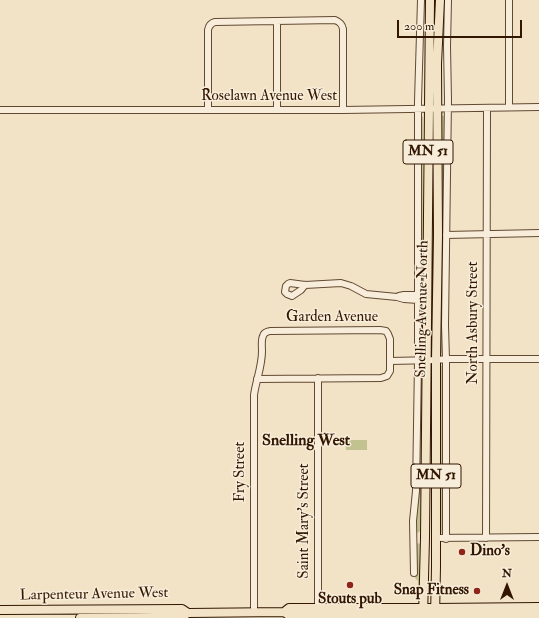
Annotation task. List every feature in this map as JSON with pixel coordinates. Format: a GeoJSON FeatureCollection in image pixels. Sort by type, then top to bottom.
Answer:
{"type":"FeatureCollection","features":[{"type":"Feature","properties":{"kind":"main road","name":"Snelling Avenue North"},"geometry":{"type":"LineString","coordinates":[[424,614],[430,0]]}},
{"type":"Feature","properties":{"kind":"main road","name":"Snelling Avenue North"},"geometry":{"type":"LineString","coordinates":[[435,614],[438,234],[437,64],[440,0]]}},
{"type":"Feature","properties":{"kind":"main road"},"geometry":{"type":"LineString","coordinates":[[425,521],[431,538],[435,538]]}},
{"type":"Feature","properties":{"kind":"main road","name":"Larpenteur Avenue West"},"geometry":{"type":"LineString","coordinates":[[435,614],[539,607]]}},
{"type":"Feature","properties":{"kind":"main road","name":"Larpenteur Avenue West"},"geometry":{"type":"LineString","coordinates":[[0,610],[60,614],[182,609],[188,613],[241,615],[254,612],[284,612],[289,608],[318,612],[539,614]]}},
{"type":"Feature","properties":{"kind":"main road","name":"Larpenteur Avenue West"},"geometry":{"type":"LineString","coordinates":[[80,618],[182,617],[188,613]]}},
{"type":"Feature","properties":{"kind":"street"},"geometry":{"type":"LineString","coordinates":[[414,573],[413,521],[416,491],[418,360],[418,109],[421,0]]}},
{"type":"Feature","properties":{"kind":"street"},"geometry":{"type":"LineString","coordinates":[[446,539],[445,325],[448,0]]}},
{"type":"Feature","properties":{"kind":"street"},"geometry":{"type":"LineString","coordinates":[[509,0],[509,107]]}},
{"type":"Feature","properties":{"kind":"street"},"geometry":{"type":"LineString","coordinates":[[208,110],[208,30],[211,23],[335,20],[342,25],[343,30],[343,110]]}},
{"type":"Feature","properties":{"kind":"street"},"geometry":{"type":"LineString","coordinates":[[277,21],[277,110]]}},
{"type":"Feature","properties":{"kind":"street","name":"Roselawn Avenue West"},"geometry":{"type":"LineString","coordinates":[[0,110],[343,110],[539,107]]}},
{"type":"Feature","properties":{"kind":"street","name":"North Asbury Street"},"geometry":{"type":"LineString","coordinates":[[486,538],[487,108]]}},
{"type":"Feature","properties":{"kind":"street"},"geometry":{"type":"LineString","coordinates":[[446,235],[539,233]]}},
{"type":"Feature","properties":{"kind":"street"},"geometry":{"type":"LineString","coordinates":[[305,285],[341,283],[351,286],[366,294],[397,297],[404,295],[418,297]]}},
{"type":"Feature","properties":{"kind":"street","name":"Garden Avenue"},"geometry":{"type":"LineString","coordinates":[[264,333],[270,331],[383,330],[390,336],[390,361]]}},
{"type":"Feature","properties":{"kind":"street","name":"Fry Street"},"geometry":{"type":"LineString","coordinates":[[254,612],[254,406],[257,378],[262,362],[262,337],[264,333]]}},
{"type":"Feature","properties":{"kind":"street"},"geometry":{"type":"LineString","coordinates":[[257,378],[381,378],[389,374],[390,361],[446,359],[539,359]]}},
{"type":"Feature","properties":{"kind":"street","name":"Saint Mary's Street"},"geometry":{"type":"LineString","coordinates":[[318,378],[318,612]]}},
{"type":"Feature","properties":{"kind":"street"},"geometry":{"type":"LineString","coordinates":[[435,538],[539,537]]}},
{"type":"Feature","properties":{"kind":"street"},"geometry":{"type":"LineString","coordinates":[[414,538],[425,538]]}},
{"type":"Feature","properties":{"kind":"shaded area"},"geometry":{"type":"Polygon","coordinates":[[[421,116],[423,117],[423,287],[421,355],[421,116]]]}},
{"type":"Feature","properties":{"kind":"shaded area"},"geometry":{"type":"Polygon","coordinates":[[[442,116],[445,116],[443,354],[440,353],[442,116]]]}},
{"type":"Feature","properties":{"kind":"shaded area"},"geometry":{"type":"Polygon","coordinates":[[[432,182],[434,207],[434,287],[432,287],[430,263],[432,182]]]}},
{"type":"Feature","properties":{"kind":"shaded area"},"geometry":{"type":"Polygon","coordinates":[[[421,365],[423,366],[422,465],[420,531],[418,533],[416,531],[419,489],[421,365]]]}},
{"type":"Feature","properties":{"kind":"shaded area"},"geometry":{"type":"Polygon","coordinates":[[[442,365],[443,532],[441,533],[440,532],[442,365]]]}},
{"type":"Feature","properties":{"kind":"shaded area"},"geometry":{"type":"Polygon","coordinates":[[[345,440],[367,440],[367,450],[346,450],[345,440]]]}},
{"type":"Feature","properties":{"kind":"shaded area"},"geometry":{"type":"Polygon","coordinates":[[[418,543],[420,544],[419,597],[418,581],[415,578],[416,545],[418,543]]]}},
{"type":"Feature","properties":{"kind":"place","name":"Dino's"},"geometry":{"type":"Point","coordinates":[462,552]}},
{"type":"Feature","properties":{"kind":"place","name":"Stouts pub"},"geometry":{"type":"Point","coordinates":[350,585]}},
{"type":"Feature","properties":{"kind":"place","name":"Snap Fitness"},"geometry":{"type":"Point","coordinates":[477,591]}},
{"type":"Feature","properties":{"kind":"district","name":"Snelling West"},"geometry":{"type":"Point","coordinates":[306,442]}}]}
